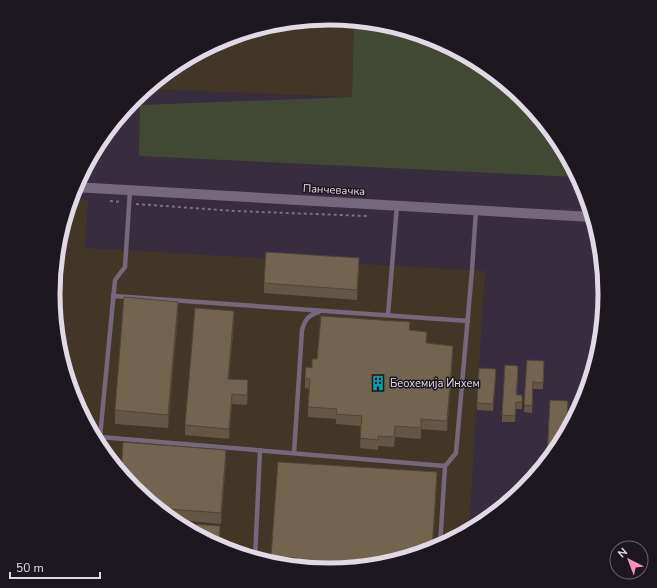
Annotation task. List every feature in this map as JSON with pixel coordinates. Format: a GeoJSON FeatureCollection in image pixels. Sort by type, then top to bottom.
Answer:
{"type":"FeatureCollection","features":[{"type":"Feature","properties":{"kind":"street","name":"Панчевачка"},"geometry":{"type":"LineString","coordinates":[[82,187],[586,217]]}},
{"type":"Feature","properties":{"kind":"lane"},"geometry":{"type":"LineString","coordinates":[[100,435],[115,280],[125,267],[130,190]]}},
{"type":"Feature","properties":{"kind":"lane"},"geometry":{"type":"LineString","coordinates":[[388,315],[397,205]]}},
{"type":"Feature","properties":{"kind":"lane"},"geometry":{"type":"LineString","coordinates":[[440,538],[445,466],[456,453],[476,210]]}},
{"type":"Feature","properties":{"kind":"lane"},"geometry":{"type":"LineString","coordinates":[[113,296],[468,321]]}},
{"type":"Feature","properties":{"kind":"lane"},"geometry":{"type":"LineString","coordinates":[[294,453],[302,330],[304,321],[311,315],[323,311]]}},
{"type":"Feature","properties":{"kind":"lane"},"geometry":{"type":"LineString","coordinates":[[101,437],[445,466]]}},
{"type":"Feature","properties":{"kind":"lane"},"geometry":{"type":"LineString","coordinates":[[255,553],[260,450]]}},
{"type":"Feature","properties":{"kind":"path"},"geometry":{"type":"LineString","coordinates":[[108,201],[235,211],[373,216]]}},
{"type":"Feature","properties":{"kind":"shaded area"},"geometry":{"type":"Polygon","coordinates":[[[328,25],[354,26],[352,97],[154,89],[179,70],[194,61],[226,45],[242,39],[293,27],[328,25]]]}},
{"type":"Feature","properties":{"kind":"shaded area"},"geometry":{"type":"Polygon","coordinates":[[[77,199],[88,200],[85,248],[485,271],[469,523],[431,543],[415,549],[364,561],[328,563],[293,561],[242,549],[226,543],[194,527],[179,518],[151,496],[115,458],[87,413],[69,364],[60,312],[60,276],[62,259],[69,224],[77,199]]]}},
{"type":"Feature","properties":{"kind":"green space"},"geometry":{"type":"Polygon","coordinates":[[[354,26],[381,30],[415,39],[431,45],[463,61],[478,70],[506,92],[542,130],[571,177],[139,156],[140,105],[352,97],[354,26]]]}},
{"type":"Feature","properties":{"kind":"building"},"geometry":{"type":"Polygon","coordinates":[[[266,252],[359,258],[357,290],[264,283],[266,252]]]}},
{"type":"Feature","properties":{"kind":"building"},"geometry":{"type":"Polygon","coordinates":[[[124,297],[178,302],[168,415],[115,410],[124,297]]]}},
{"type":"Feature","properties":{"kind":"building"},"geometry":{"type":"Polygon","coordinates":[[[195,308],[234,311],[228,379],[248,380],[247,395],[232,394],[229,429],[185,425],[195,308]]]}},
{"type":"Feature","properties":{"kind":"building","name":"Беохемија Инхем"},"geometry":{"type":"Polygon","coordinates":[[[321,316],[410,322],[409,330],[427,332],[426,343],[453,346],[447,421],[421,419],[421,428],[395,426],[394,437],[378,436],[378,440],[360,438],[362,416],[336,414],[337,409],[308,407],[310,379],[305,378],[306,367],[312,368],[312,359],[317,359],[321,316]]]}},
{"type":"Feature","properties":{"kind":"building"},"geometry":{"type":"Polygon","coordinates":[[[527,360],[544,361],[543,383],[533,382],[532,406],[524,405],[527,360]]]}},
{"type":"Feature","properties":{"kind":"building"},"geometry":{"type":"Polygon","coordinates":[[[505,365],[518,366],[516,395],[522,395],[522,402],[516,402],[515,416],[502,415],[505,365]]]}},
{"type":"Feature","properties":{"kind":"building"},"geometry":{"type":"Polygon","coordinates":[[[479,368],[496,369],[493,404],[477,403],[479,368]]]}},
{"type":"Feature","properties":{"kind":"building"},"geometry":{"type":"Polygon","coordinates":[[[550,400],[568,401],[567,418],[548,450],[550,400]]]}},
{"type":"Feature","properties":{"kind":"building"},"geometry":{"type":"Polygon","coordinates":[[[123,442],[226,450],[221,513],[167,509],[138,484],[122,466],[123,442]]]}},
{"type":"Feature","properties":{"kind":"building"},"geometry":{"type":"Polygon","coordinates":[[[278,462],[437,472],[432,542],[398,554],[364,561],[328,563],[297,561],[297,558],[271,556],[278,462]]]}},
{"type":"Feature","properties":{"kind":"building"},"geometry":{"type":"Polygon","coordinates":[[[189,524],[220,526],[219,540],[189,524]]]}},
{"type":"Feature","properties":{"kind":"place","name":"Беохемија Инхем"},"geometry":{"type":"Point","coordinates":[378,383]}}]}
